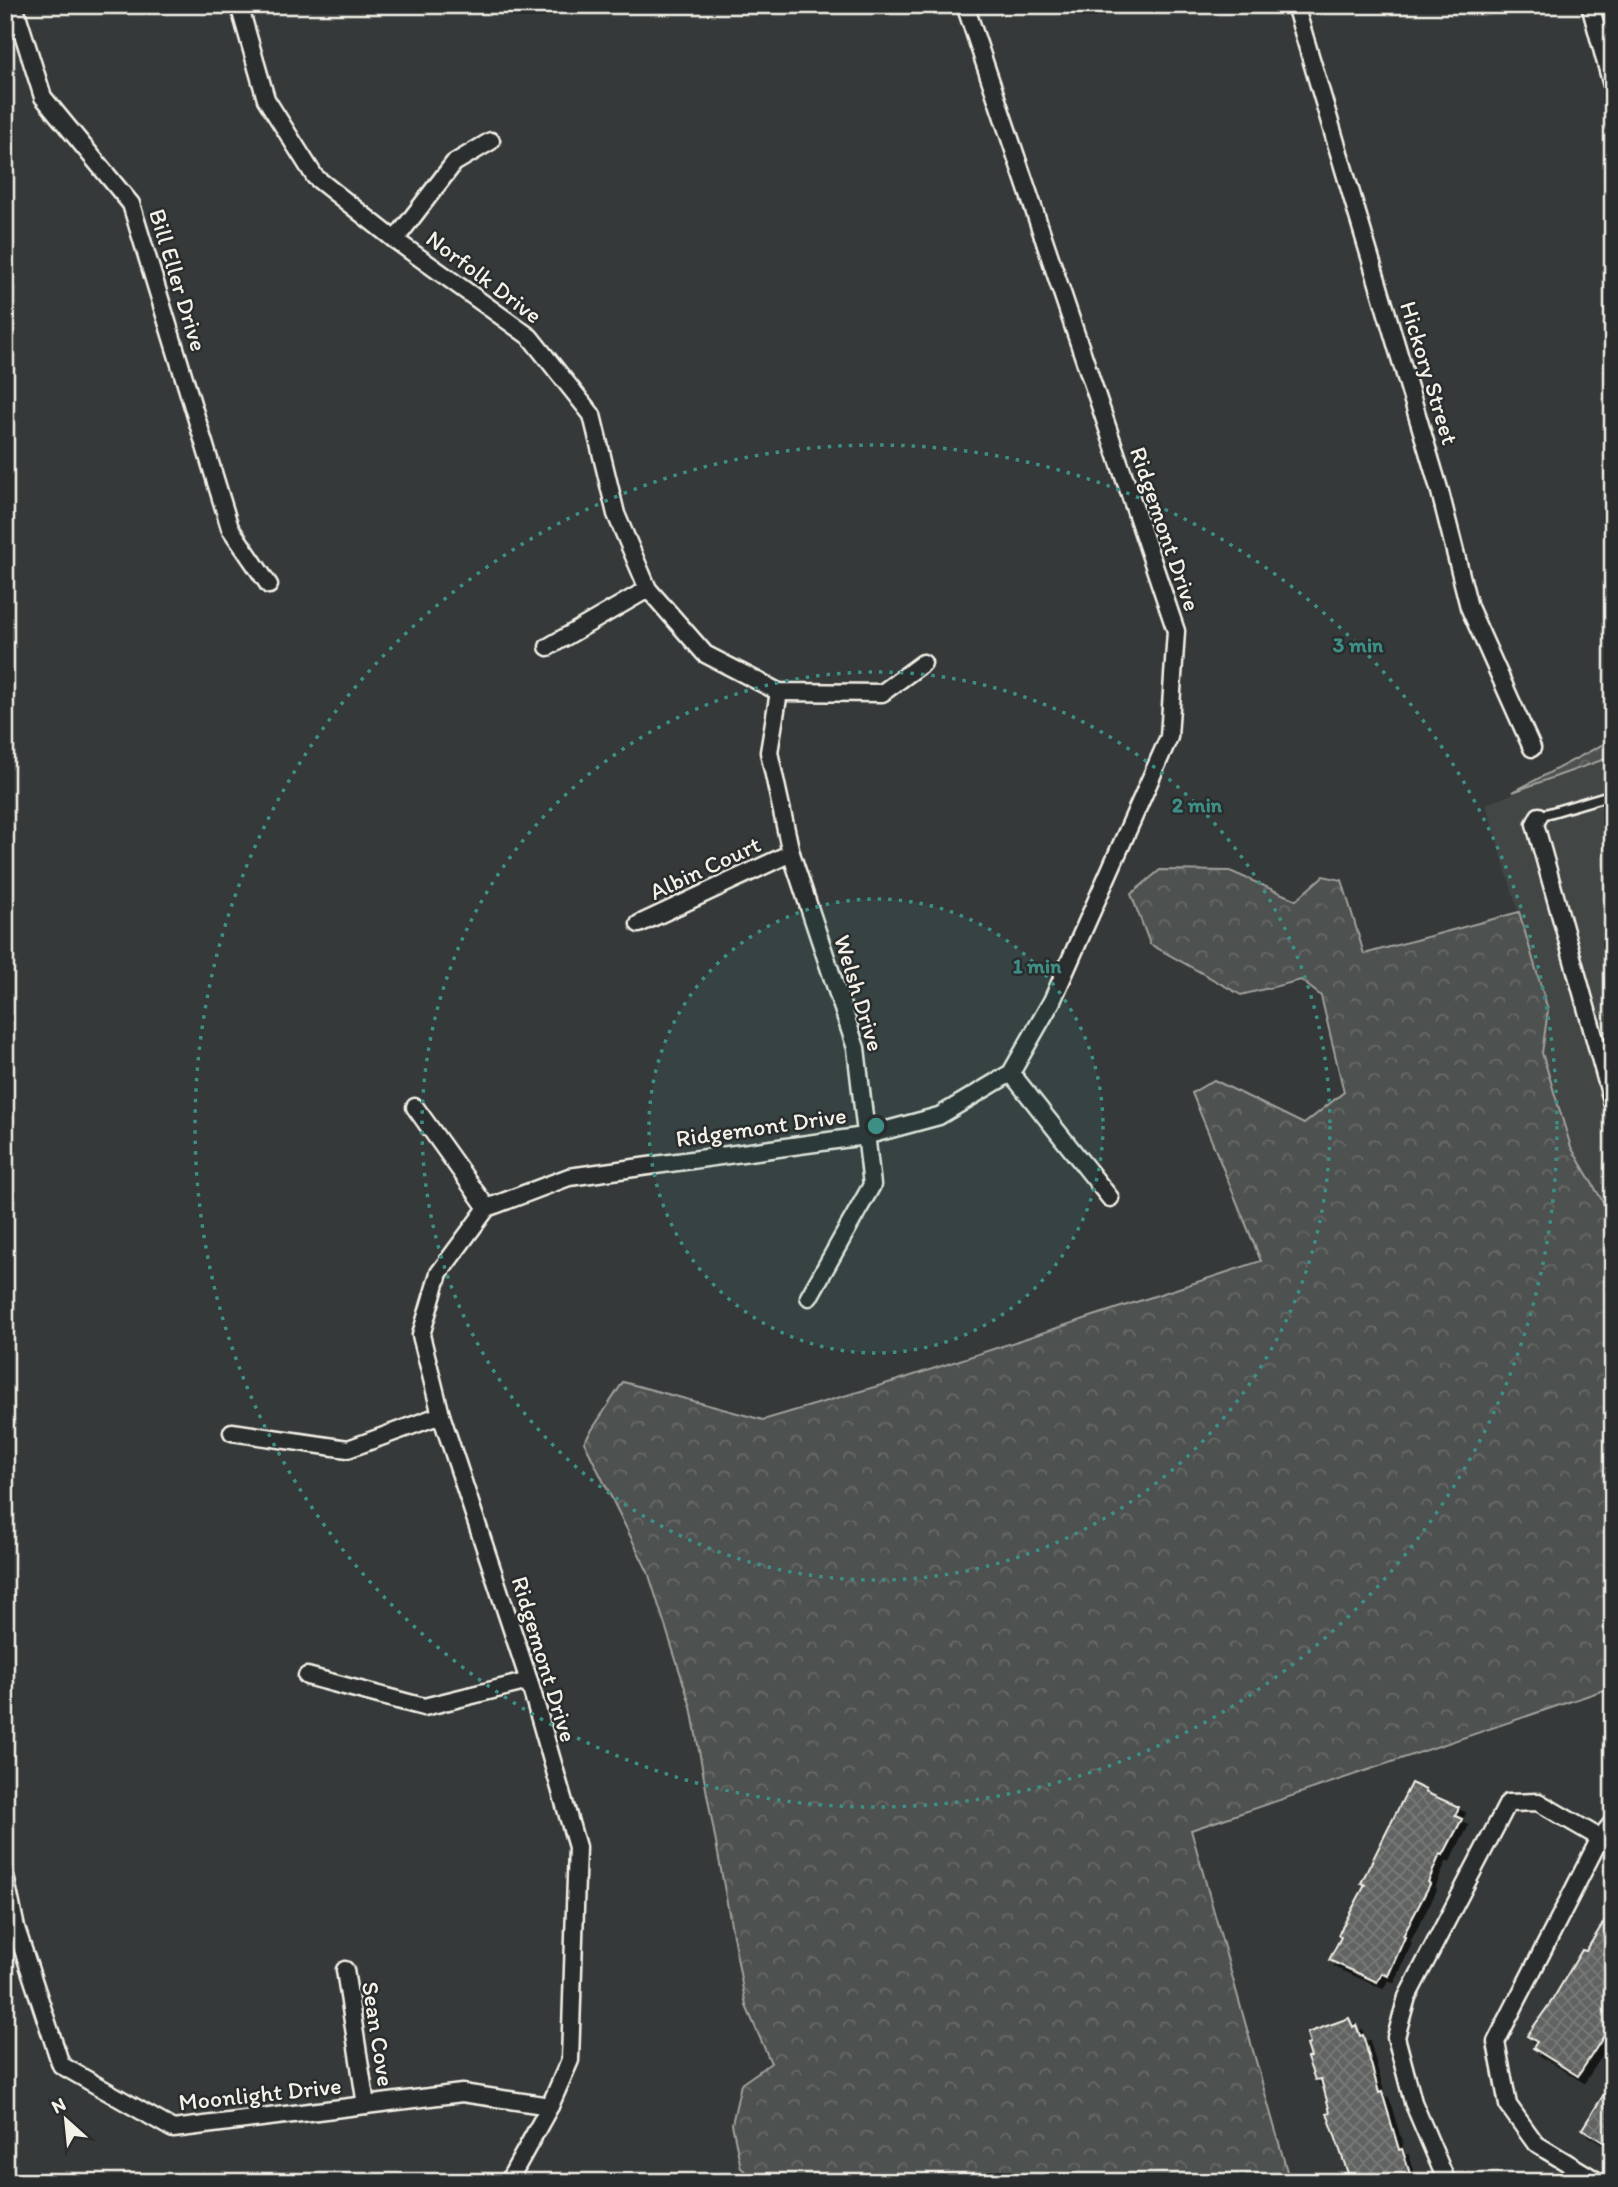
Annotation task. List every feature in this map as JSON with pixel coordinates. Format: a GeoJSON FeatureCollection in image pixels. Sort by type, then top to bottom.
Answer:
{"type":"FeatureCollection","features":[{"type":"Feature","properties":{"kind":"street","name":"Bill Eller Drive"},"geometry":{"type":"LineString","coordinates":[[14,5],[43,97],[131,204],[230,528],[270,585]]}},
{"type":"Feature","properties":{"kind":"street","name":"Norfolk Drive"},"geometry":{"type":"LineString","coordinates":[[239,5],[266,99],[316,177],[395,240],[530,337],[592,415],[616,514],[648,589],[705,654],[779,692],[882,693],[923,663]]}},
{"type":"Feature","properties":{"kind":"street","name":"Ridgemont Drive"},"geometry":{"type":"LineString","coordinates":[[508,2182],[550,2106],[570,2060],[577,1847],[529,1681],[441,1415],[421,1335],[439,1273],[487,1208],[569,1177],[865,1136],[939,1115],[1011,1073],[1052,1001],[1170,737],[1176,631],[965,5]]}},
{"type":"Feature","properties":{"kind":"street","name":"Hickory Street"},"geometry":{"type":"LineString","coordinates":[[1295,5],[1440,492],[1469,607],[1532,748]]}},
{"type":"Feature","properties":{"kind":"street"},"geometry":{"type":"LineString","coordinates":[[1590,5],[1613,89]]}},
{"type":"Feature","properties":{"kind":"street"},"geometry":{"type":"LineString","coordinates":[[395,240],[454,163],[491,141]]}},
{"type":"Feature","properties":{"kind":"street"},"geometry":{"type":"LineString","coordinates":[[548,647],[648,589]]}},
{"type":"Feature","properties":{"kind":"street","name":"Welsh Drive"},"geometry":{"type":"LineString","coordinates":[[779,692],[769,752],[791,853],[856,1048],[872,1185],[810,1297]]}},
{"type":"Feature","properties":{"kind":"street"},"geometry":{"type":"LineString","coordinates":[[1539,816],[1535,824],[1607,1063],[1613,1104]]}},
{"type":"Feature","properties":{"kind":"street","name":"Albin Court"},"geometry":{"type":"LineString","coordinates":[[639,924],[791,853]]}},
{"type":"Feature","properties":{"kind":"street"},"geometry":{"type":"LineString","coordinates":[[1011,1073],[1110,1198]]}},
{"type":"Feature","properties":{"kind":"street"},"geometry":{"type":"LineString","coordinates":[[415,1108],[487,1208]]}},
{"type":"Feature","properties":{"kind":"street"},"geometry":{"type":"LineString","coordinates":[[232,1432],[348,1449],[441,1415]]}},
{"type":"Feature","properties":{"kind":"street"},"geometry":{"type":"LineString","coordinates":[[307,1676],[424,1707],[529,1681]]}},
{"type":"Feature","properties":{"kind":"street"},"geometry":{"type":"LineString","coordinates":[[1447,2182],[1413,2102],[1396,2037],[1407,1997],[1508,1803],[1538,1802],[1600,1838]]}},
{"type":"Feature","properties":{"kind":"street"},"geometry":{"type":"LineString","coordinates":[[1599,2182],[1536,2144],[1508,2105],[1496,2042],[1600,1838],[1613,1822]]}},
{"type":"Feature","properties":{"kind":"street","name":"Moonlight Drive"},"geometry":{"type":"LineString","coordinates":[[5,1876],[16,1928],[61,2065],[173,2129],[462,2093],[550,2106]]}},
{"type":"Feature","properties":{"kind":"street","name":"Sean Cove"},"geometry":{"type":"LineString","coordinates":[[345,1970],[366,2105]]}},
{"type":"Feature","properties":{"kind":"lane"},"geometry":{"type":"LineString","coordinates":[[1539,816],[1613,794]]}},
{"type":"Feature","properties":{"kind":"shaded area"},"geometry":{"type":"Polygon","coordinates":[[[1613,756],[1613,1219],[1571,1147],[1542,1053],[1548,1010],[1486,804],[1613,756]]]}},
{"type":"Feature","properties":{"kind":"green space"},"geometry":{"type":"Polygon","coordinates":[[[1613,739],[1613,756],[1513,792],[1613,739]]]}},
{"type":"Feature","properties":{"kind":"green space"},"geometry":{"type":"Polygon","coordinates":[[[1160,870],[1230,871],[1296,900],[1323,876],[1342,880],[1364,954],[1519,912],[1548,1010],[1542,1053],[1571,1147],[1613,1219],[1613,1687],[1191,1830],[1290,2182],[759,2182],[741,2168],[732,2124],[741,2084],[771,2063],[746,2006],[691,1707],[648,1572],[584,1442],[623,1382],[763,1420],[905,1378],[1261,1261],[1192,1093],[1214,1080],[1304,1124],[1344,1092],[1321,996],[1301,980],[1241,995],[1150,944],[1131,894],[1160,870]]]}},
{"type":"Feature","properties":{"kind":"building"},"geometry":{"type":"Polygon","coordinates":[[[1411,1783],[1459,1807],[1455,1816],[1462,1819],[1443,1855],[1440,1854],[1428,1882],[1430,1884],[1403,1936],[1405,1937],[1388,1976],[1382,1973],[1377,1982],[1329,1960],[1341,1937],[1338,1935],[1365,1885],[1361,1883],[1411,1783]]]}},
{"type":"Feature","properties":{"kind":"building"},"geometry":{"type":"Polygon","coordinates":[[[1613,1907],[1613,2022],[1578,2076],[1533,2048],[1537,2042],[1527,2036],[1613,1907]]]}},
{"type":"Feature","properties":{"kind":"building"},"geometry":{"type":"Polygon","coordinates":[[[1349,2018],[1353,2027],[1356,2025],[1360,2036],[1363,2035],[1379,2093],[1382,2092],[1399,2150],[1402,2149],[1410,2174],[1407,2175],[1409,2182],[1351,2182],[1327,2113],[1330,2112],[1321,2079],[1315,2080],[1307,2058],[1311,2057],[1307,2033],[1349,2018]]]}},
{"type":"Feature","properties":{"kind":"building"},"geometry":{"type":"Polygon","coordinates":[[[1613,2080],[1613,2148],[1582,2129],[1613,2080]]]}}]}
